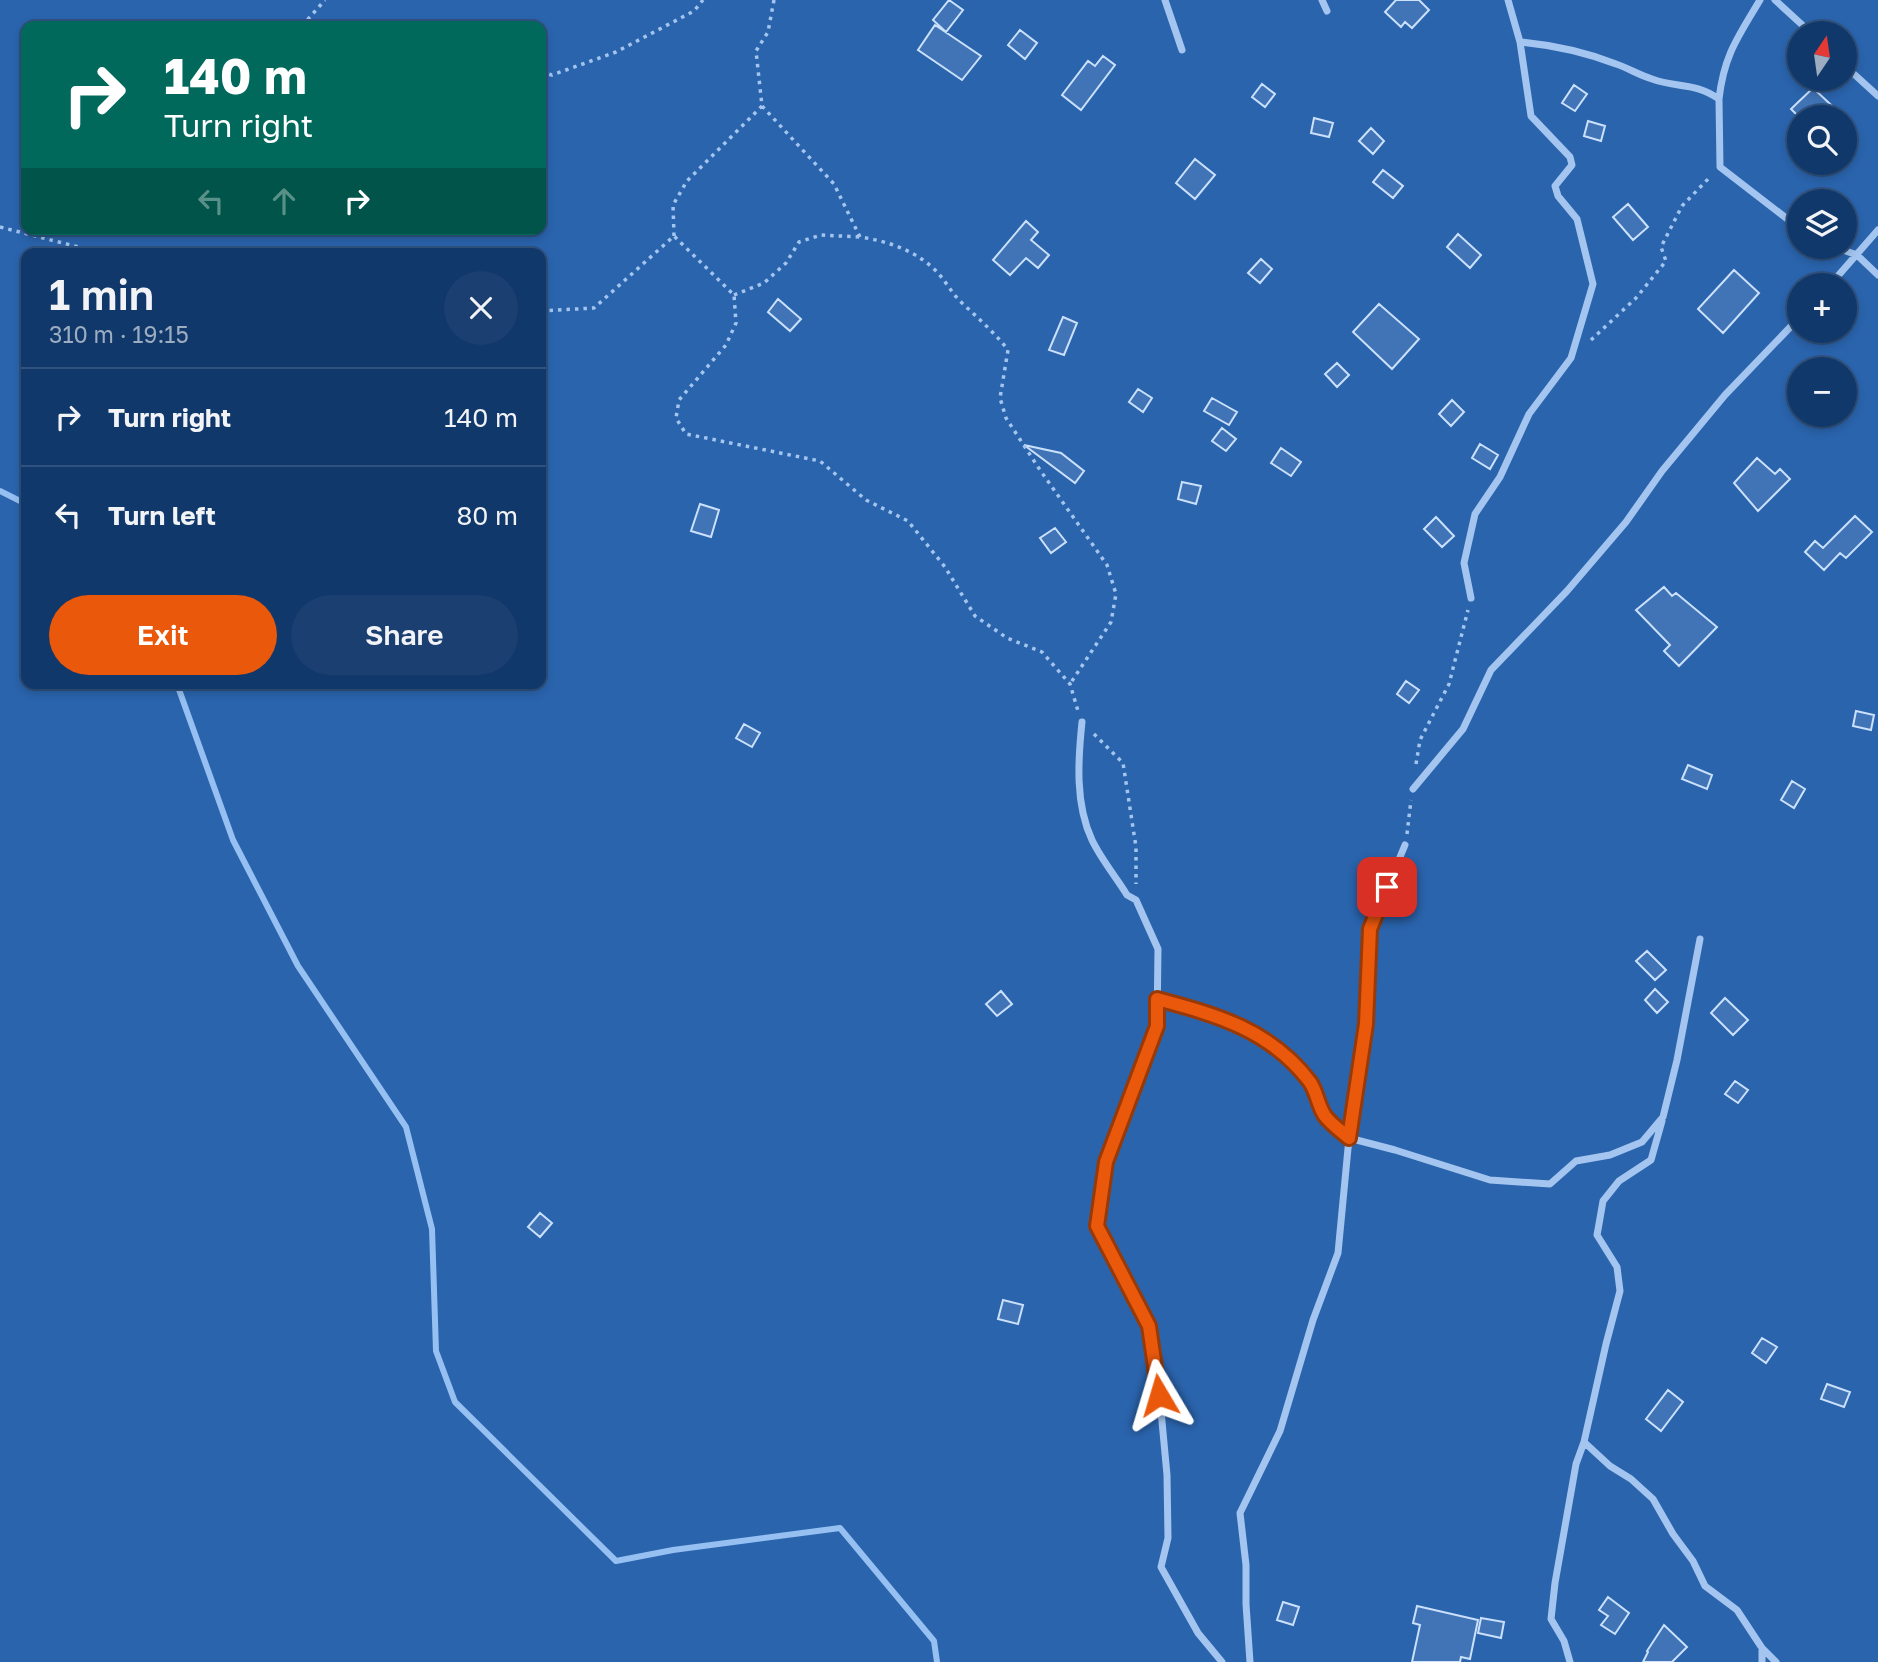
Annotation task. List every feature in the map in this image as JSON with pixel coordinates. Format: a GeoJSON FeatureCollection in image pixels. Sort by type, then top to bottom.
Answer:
{"type":"FeatureCollection","features":[{"type":"Feature","properties":{"kind":"street"},"geometry":{"type":"LineString","coordinates":[[1165,0],[1182,50]]}},
{"type":"Feature","properties":{"kind":"street"},"geometry":{"type":"LineString","coordinates":[[1322,0],[1327,11]]}},
{"type":"Feature","properties":{"kind":"street"},"geometry":{"type":"LineString","coordinates":[[1471,598],[1464,563],[1475,514],[1500,477],[1529,414],[1571,358],[1592,284],[1577,219],[1558,196],[1555,186],[1572,165],[1570,157],[1531,116],[1520,42],[1508,0]]}},
{"type":"Feature","properties":{"kind":"street"},"geometry":{"type":"LineString","coordinates":[[1760,0],[1728,55],[1722,72],[1719,99],[1720,167],[1787,219]]}},
{"type":"Feature","properties":{"kind":"street"},"geometry":{"type":"LineString","coordinates":[[1775,0],[1798,21]]}},
{"type":"Feature","properties":{"kind":"street"},"geometry":{"type":"LineString","coordinates":[[1520,42],[1547,44],[1588,54],[1654,80],[1692,85],[1707,90],[1719,99]]}},
{"type":"Feature","properties":{"kind":"street"},"geometry":{"type":"LineString","coordinates":[[1857,77],[1878,96]]}},
{"type":"Feature","properties":{"kind":"street"},"geometry":{"type":"LineString","coordinates":[[1878,230],[1857,255],[1878,275]]}},
{"type":"Feature","properties":{"kind":"street"},"geometry":{"type":"LineString","coordinates":[[1841,273],[1853,259]]}},
{"type":"Feature","properties":{"kind":"street"},"geometry":{"type":"LineString","coordinates":[[1413,789],[1463,729],[1490,670],[1567,591],[1626,522],[1662,471],[1725,394],[1787,330]]}},
{"type":"Feature","properties":{"kind":"street"},"geometry":{"type":"LineString","coordinates":[[1082,722],[1079,757],[1081,809],[1092,840],[1127,895],[1136,901],[1158,949],[1157,1026],[1106,1162],[1097,1226],[1149,1326],[1157,1368],[1167,1475],[1168,1538],[1161,1567],[1198,1633],[1222,1662]]}},
{"type":"Feature","properties":{"kind":"street"},"geometry":{"type":"LineString","coordinates":[[1250,1662],[1245,1604],[1246,1565],[1240,1513],[1280,1430],[1313,1320],[1338,1253],[1349,1138],[1366,1024],[1370,929],[1405,845]]}},
{"type":"Feature","properties":{"kind":"street"},"geometry":{"type":"LineString","coordinates":[[1570,1662],[1564,1641],[1551,1619],[1555,1583],[1576,1464],[1584,1442],[1620,1291],[1617,1267],[1597,1235],[1603,1200],[1619,1181],[1651,1160],[1663,1117],[1700,939]]}},
{"type":"Feature","properties":{"kind":"street"},"geometry":{"type":"LineString","coordinates":[[1157,999],[1210,1013],[1249,1029],[1282,1053],[1311,1083],[1325,1115],[1349,1138],[1490,1180],[1550,1184],[1576,1161],[1610,1155],[1642,1143],[1663,1117]]}},
{"type":"Feature","properties":{"kind":"street"},"geometry":{"type":"LineString","coordinates":[[1584,1442],[1653,1499],[1673,1534],[1693,1561],[1705,1586],[1737,1610],[1762,1648],[1776,1662]]}},
{"type":"Feature","properties":{"kind":"street"},"geometry":{"type":"LineString","coordinates":[[1762,1648],[1762,1662]]}},
{"type":"Feature","properties":{"kind":"path"},"geometry":{"type":"LineString","coordinates":[[307,21],[325,0]]}},
{"type":"Feature","properties":{"kind":"path"},"geometry":{"type":"LineString","coordinates":[[546,73],[552,75],[616,52],[694,11],[702,0]]}},
{"type":"Feature","properties":{"kind":"path"},"geometry":{"type":"LineString","coordinates":[[774,0],[768,32],[757,51],[762,106],[834,184],[860,237]]}},
{"type":"Feature","properties":{"kind":"path"},"geometry":{"type":"LineString","coordinates":[[762,106],[687,181],[673,205],[674,236],[734,295],[736,323],[726,345],[679,400],[676,418],[686,434],[820,461],[866,500],[908,521],[945,567],[975,616],[1007,638],[1042,652],[1070,684],[1082,722],[1123,763],[1136,847],[1136,901]]}},
{"type":"Feature","properties":{"kind":"path"},"geometry":{"type":"LineString","coordinates":[[1571,358],[1636,298],[1666,261],[1661,247],[1682,206],[1720,167]]}},
{"type":"Feature","properties":{"kind":"path"},"geometry":{"type":"LineString","coordinates":[[0,227],[21,232]]}},
{"type":"Feature","properties":{"kind":"path"},"geometry":{"type":"LineString","coordinates":[[31,235],[82,248]]}},
{"type":"Feature","properties":{"kind":"path"},"geometry":{"type":"LineString","coordinates":[[734,295],[764,283],[786,263],[799,242],[821,235],[877,239],[909,251],[935,269],[959,300],[998,336],[1008,350],[1000,398],[1006,418],[1107,565],[1116,594],[1111,622],[1070,684]]}},
{"type":"Feature","properties":{"kind":"path"},"geometry":{"type":"LineString","coordinates":[[546,311],[594,308],[674,236]]}},
{"type":"Feature","properties":{"kind":"path"},"geometry":{"type":"LineString","coordinates":[[1405,845],[1420,740],[1449,684],[1471,598]]}},
{"type":"Feature","properties":{"kind":"shaded area"},"geometry":{"type":"Polygon","coordinates":[[[0,0],[1878,0],[1878,1662],[0,1662],[0,0]]]}},
{"type":"Feature","properties":{"kind":"building"},"geometry":{"type":"Polygon","coordinates":[[[949,0],[963,10],[946,32],[933,20],[949,0]]]}},
{"type":"Feature","properties":{"kind":"building"},"geometry":{"type":"Polygon","coordinates":[[[1396,0],[1419,0],[1429,10],[1412,28],[1405,22],[1401,27],[1385,12],[1396,0]]]}},
{"type":"Feature","properties":{"kind":"building"},"geometry":{"type":"Polygon","coordinates":[[[935,25],[981,56],[962,80],[918,50],[935,25]]]}},
{"type":"Feature","properties":{"kind":"building"},"geometry":{"type":"Polygon","coordinates":[[[1020,30],[1037,43],[1025,59],[1008,45],[1020,30]]]}},
{"type":"Feature","properties":{"kind":"building"},"geometry":{"type":"Polygon","coordinates":[[[1103,56],[1115,65],[1081,110],[1062,95],[1088,61],[1095,66],[1103,56]]]}},
{"type":"Feature","properties":{"kind":"building"},"geometry":{"type":"Polygon","coordinates":[[[1262,84],[1275,94],[1265,107],[1252,97],[1262,84]]]}},
{"type":"Feature","properties":{"kind":"building"},"geometry":{"type":"Polygon","coordinates":[[[1574,85],[1587,94],[1575,111],[1562,103],[1574,85]]]}},
{"type":"Feature","properties":{"kind":"building"},"geometry":{"type":"Polygon","coordinates":[[[1810,91],[1816,91],[1831,105],[1795,105],[1810,91]]]}},
{"type":"Feature","properties":{"kind":"building"},"geometry":{"type":"Polygon","coordinates":[[[1314,118],[1333,123],[1329,137],[1311,133],[1314,118]]]}},
{"type":"Feature","properties":{"kind":"building"},"geometry":{"type":"Polygon","coordinates":[[[1588,121],[1605,126],[1601,141],[1584,136],[1588,121]]]}},
{"type":"Feature","properties":{"kind":"building"},"geometry":{"type":"Polygon","coordinates":[[[1371,128],[1384,141],[1373,154],[1359,141],[1371,128]]]}},
{"type":"Feature","properties":{"kind":"building"},"geometry":{"type":"Polygon","coordinates":[[[1195,159],[1215,175],[1195,199],[1176,183],[1195,159]]]}},
{"type":"Feature","properties":{"kind":"building"},"geometry":{"type":"Polygon","coordinates":[[[1383,170],[1403,186],[1393,198],[1373,182],[1383,170]]]}},
{"type":"Feature","properties":{"kind":"building"},"geometry":{"type":"Polygon","coordinates":[[[1628,204],[1648,227],[1633,240],[1613,217],[1628,204]]]}},
{"type":"Feature","properties":{"kind":"building"},"geometry":{"type":"Polygon","coordinates":[[[1026,221],[1038,232],[1031,240],[1049,255],[1038,268],[1026,258],[1010,275],[993,260],[1026,221]]]}},
{"type":"Feature","properties":{"kind":"building"},"geometry":{"type":"Polygon","coordinates":[[[1458,234],[1481,255],[1470,268],[1447,247],[1458,234]]]}},
{"type":"Feature","properties":{"kind":"building"},"geometry":{"type":"Polygon","coordinates":[[[1261,259],[1272,269],[1260,283],[1248,273],[1261,259]]]}},
{"type":"Feature","properties":{"kind":"building"},"geometry":{"type":"Polygon","coordinates":[[[1734,270],[1759,293],[1723,333],[1698,309],[1734,270]]]}},
{"type":"Feature","properties":{"kind":"building"},"geometry":{"type":"Polygon","coordinates":[[[778,299],[801,319],[790,331],[768,312],[778,299]]]}},
{"type":"Feature","properties":{"kind":"building"},"geometry":{"type":"Polygon","coordinates":[[[1379,304],[1419,339],[1392,369],[1353,332],[1379,304]]]}},
{"type":"Feature","properties":{"kind":"building"},"geometry":{"type":"Polygon","coordinates":[[[1063,317],[1077,323],[1064,355],[1049,350],[1063,317]]]}},
{"type":"Feature","properties":{"kind":"building"},"geometry":{"type":"Polygon","coordinates":[[[1337,363],[1349,375],[1337,387],[1325,374],[1337,363]]]}},
{"type":"Feature","properties":{"kind":"building"},"geometry":{"type":"Polygon","coordinates":[[[1138,389],[1152,398],[1143,412],[1129,402],[1138,389]]]}},
{"type":"Feature","properties":{"kind":"building"},"geometry":{"type":"Polygon","coordinates":[[[1212,398],[1237,412],[1229,425],[1204,411],[1212,398]]]}},
{"type":"Feature","properties":{"kind":"building"},"geometry":{"type":"Polygon","coordinates":[[[1452,400],[1464,412],[1451,426],[1439,414],[1452,400]]]}},
{"type":"Feature","properties":{"kind":"building"},"geometry":{"type":"Polygon","coordinates":[[[1222,428],[1236,439],[1226,451],[1212,441],[1222,428]]]}},
{"type":"Feature","properties":{"kind":"building"},"geometry":{"type":"Polygon","coordinates":[[[1480,444],[1498,455],[1490,469],[1472,458],[1480,444]]]}},
{"type":"Feature","properties":{"kind":"building"},"geometry":{"type":"Polygon","coordinates":[[[1024,445],[1061,453],[1084,471],[1075,483],[1024,445]]]}},
{"type":"Feature","properties":{"kind":"building"},"geometry":{"type":"Polygon","coordinates":[[[1281,448],[1301,462],[1291,476],[1271,463],[1281,448]]]}},
{"type":"Feature","properties":{"kind":"building"},"geometry":{"type":"Polygon","coordinates":[[[1757,458],[1775,474],[1780,469],[1790,479],[1758,511],[1734,483],[1757,458]]]}},
{"type":"Feature","properties":{"kind":"building"},"geometry":{"type":"Polygon","coordinates":[[[1182,482],[1201,486],[1196,504],[1178,499],[1182,482]]]}},
{"type":"Feature","properties":{"kind":"building"},"geometry":{"type":"Polygon","coordinates":[[[700,504],[719,510],[711,537],[691,531],[700,504]]]}},
{"type":"Feature","properties":{"kind":"building"},"geometry":{"type":"Polygon","coordinates":[[[1855,516],[1872,532],[1846,558],[1840,553],[1824,570],[1805,552],[1815,541],[1823,548],[1855,516]]]}},
{"type":"Feature","properties":{"kind":"building"},"geometry":{"type":"Polygon","coordinates":[[[1436,517],[1454,536],[1442,547],[1424,529],[1436,517]]]}},
{"type":"Feature","properties":{"kind":"building"},"geometry":{"type":"Polygon","coordinates":[[[1055,528],[1066,542],[1051,553],[1040,538],[1055,528]]]}},
{"type":"Feature","properties":{"kind":"building"},"geometry":{"type":"Polygon","coordinates":[[[1664,587],[1672,596],[1676,593],[1717,627],[1679,666],[1664,651],[1670,645],[1636,610],[1664,587]]]}},
{"type":"Feature","properties":{"kind":"building"},"geometry":{"type":"Polygon","coordinates":[[[1406,681],[1419,690],[1409,703],[1397,694],[1406,681]]]}},
{"type":"Feature","properties":{"kind":"building"},"geometry":{"type":"Polygon","coordinates":[[[1856,711],[1874,715],[1871,730],[1853,726],[1856,711]]]}},
{"type":"Feature","properties":{"kind":"building"},"geometry":{"type":"Polygon","coordinates":[[[744,724],[760,733],[752,747],[736,738],[744,724]]]}},
{"type":"Feature","properties":{"kind":"building"},"geometry":{"type":"Polygon","coordinates":[[[1688,765],[1712,775],[1707,789],[1682,779],[1688,765]]]}},
{"type":"Feature","properties":{"kind":"building"},"geometry":{"type":"Polygon","coordinates":[[[1792,781],[1805,789],[1794,808],[1781,800],[1792,781]]]}},
{"type":"Feature","properties":{"kind":"building"},"geometry":{"type":"Polygon","coordinates":[[[1647,951],[1666,970],[1655,980],[1636,961],[1647,951]]]}},
{"type":"Feature","properties":{"kind":"building"},"geometry":{"type":"Polygon","coordinates":[[[1655,989],[1668,1002],[1657,1013],[1645,1000],[1655,989]]]}},
{"type":"Feature","properties":{"kind":"building"},"geometry":{"type":"Polygon","coordinates":[[[1001,991],[1012,1004],[997,1016],[986,1004],[1001,991]]]}},
{"type":"Feature","properties":{"kind":"building"},"geometry":{"type":"Polygon","coordinates":[[[1725,998],[1748,1020],[1733,1035],[1711,1013],[1725,998]]]}},
{"type":"Feature","properties":{"kind":"building"},"geometry":{"type":"Polygon","coordinates":[[[1735,1081],[1748,1090],[1738,1103],[1725,1094],[1735,1081]]]}},
{"type":"Feature","properties":{"kind":"building"},"geometry":{"type":"Polygon","coordinates":[[[540,1213],[552,1223],[540,1237],[528,1227],[540,1213]]]}},
{"type":"Feature","properties":{"kind":"building"},"geometry":{"type":"Polygon","coordinates":[[[1003,1300],[1023,1305],[1018,1324],[998,1319],[1003,1300]]]}},
{"type":"Feature","properties":{"kind":"building"},"geometry":{"type":"Polygon","coordinates":[[[1762,1338],[1777,1347],[1766,1363],[1752,1353],[1762,1338]]]}},
{"type":"Feature","properties":{"kind":"building"},"geometry":{"type":"Polygon","coordinates":[[[1827,1384],[1850,1392],[1844,1407],[1821,1399],[1827,1384]]]}},
{"type":"Feature","properties":{"kind":"building"},"geometry":{"type":"Polygon","coordinates":[[[1668,1390],[1683,1402],[1661,1431],[1646,1419],[1668,1390]]]}},
{"type":"Feature","properties":{"kind":"building"},"geometry":{"type":"Polygon","coordinates":[[[1608,1597],[1629,1613],[1615,1634],[1601,1625],[1608,1616],[1599,1610],[1608,1597]]]}},
{"type":"Feature","properties":{"kind":"building"},"geometry":{"type":"Polygon","coordinates":[[[1283,1602],[1299,1607],[1293,1625],[1277,1620],[1283,1602]]]}},
{"type":"Feature","properties":{"kind":"building"},"geometry":{"type":"Polygon","coordinates":[[[1417,1606],[1478,1620],[1470,1659],[1461,1657],[1460,1662],[1412,1662],[1420,1625],[1413,1623],[1417,1606]]]}},
{"type":"Feature","properties":{"kind":"building"},"geometry":{"type":"Polygon","coordinates":[[[1481,1618],[1504,1622],[1501,1638],[1478,1633],[1481,1618]]]}},
{"type":"Feature","properties":{"kind":"building"},"geometry":{"type":"Polygon","coordinates":[[[1664,1625],[1687,1647],[1672,1662],[1643,1662],[1647,1651],[1664,1625]]]}},
{"type":"Feature","properties":{"kind":"waterway"},"geometry":{"type":"LineString","coordinates":[[0,491],[21,502]]}},
{"type":"Feature","properties":{"kind":"waterway"},"geometry":{"type":"LineString","coordinates":[[179,689],[233,840],[298,966],[406,1127],[432,1229],[436,1351],[455,1402],[616,1561],[673,1550],[840,1528],[934,1641],[937,1662]]}},
{"type":"Feature","properties":{"kind":"route"},"geometry":{"type":"LineString","coordinates":[[1159,1395],[1149,1326],[1097,1226],[1106,1162],[1157,1026],[1157,999],[1210,1013],[1249,1029],[1266,1041],[1282,1053],[1311,1083],[1325,1115],[1349,1138],[1366,1024],[1370,929],[1387,887]]}}]}
